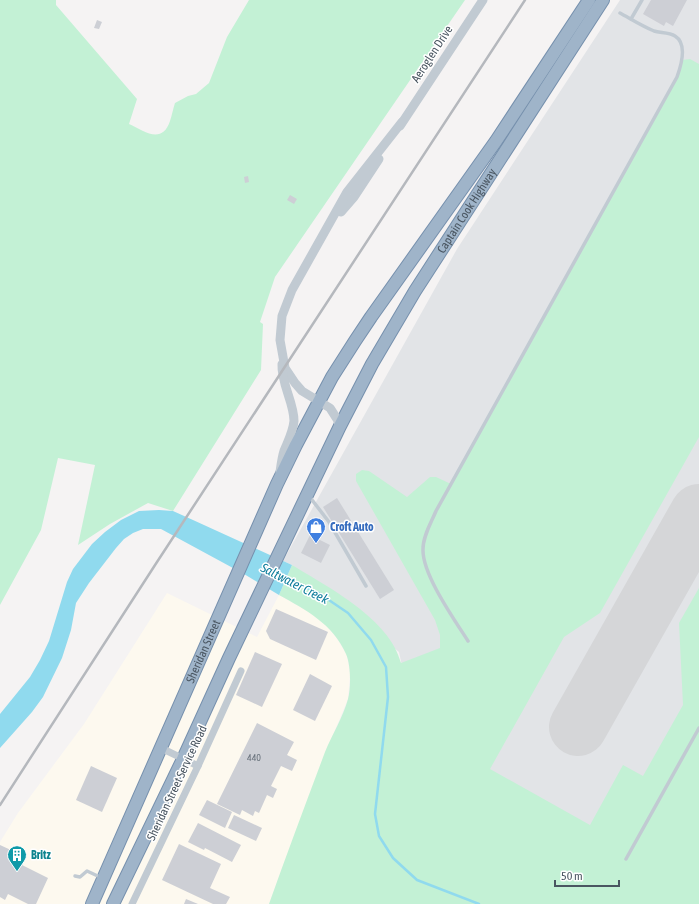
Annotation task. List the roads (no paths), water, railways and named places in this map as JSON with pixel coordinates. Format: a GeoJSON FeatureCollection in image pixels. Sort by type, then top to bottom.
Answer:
{"type":"FeatureCollection","features":[{"type":"Feature","properties":{"kind":"highway","name":"Captain Cook Highway"},"geometry":{"type":"LineString","coordinates":[[320,401],[332,377],[371,317],[496,141],[589,0]]}},
{"type":"Feature","properties":{"kind":"highway","name":"Captain Cook Highway"},"geometry":{"type":"LineString","coordinates":[[340,426],[372,364],[412,296],[603,0]]}},
{"type":"Feature","properties":{"kind":"highway","name":"Sheridan Street"},"geometry":{"type":"LineString","coordinates":[[92,904],[277,484],[320,401]]}},
{"type":"Feature","properties":{"kind":"highway"},"geometry":{"type":"LineString","coordinates":[[113,904],[183,759],[262,587],[340,426]]}},
{"type":"Feature","properties":{"kind":"street","name":"Aeroglen Drive"},"geometry":{"type":"LineString","coordinates":[[340,426],[334,413],[326,404],[306,394],[298,388],[285,368],[280,340],[281,326],[286,303],[326,229],[354,197],[483,0]]}},
{"type":"Feature","properties":{"kind":"street","name":"Aeroglen Drive"},"geometry":{"type":"LineString","coordinates":[[277,484],[284,451],[293,429],[294,421],[291,402],[281,373],[282,357]]}},
{"type":"Feature","properties":{"kind":"street","name":"Sheridan Street Service Road"},"geometry":{"type":"LineString","coordinates":[[132,904],[198,766],[241,671]]}},
{"type":"Feature","properties":{"kind":"street"},"geometry":{"type":"LineString","coordinates":[[160,748],[198,766]]}},
{"type":"Feature","properties":{"kind":"lane"},"geometry":{"type":"LineString","coordinates":[[631,19],[642,0]]}},
{"type":"Feature","properties":{"kind":"lane"},"geometry":{"type":"LineString","coordinates":[[468,640],[449,612],[424,566],[423,549],[425,537],[436,511],[677,77],[681,67],[683,52],[678,39],[674,35],[655,32],[620,13]]}},
{"type":"Feature","properties":{"kind":"lane"},"geometry":{"type":"LineString","coordinates":[[307,494],[328,522],[366,586]]}},
{"type":"Feature","properties":{"kind":"lane"},"geometry":{"type":"LineString","coordinates":[[626,858],[699,728]]}},
{"type":"Feature","properties":{"kind":"lane"},"geometry":{"type":"LineString","coordinates":[[75,876],[80,877],[86,871],[89,871],[103,878]]}},
{"type":"Feature","properties":{"kind":"water"},"geometry":{"type":"Polygon","coordinates":[[[139,511],[173,511],[292,565],[279,595],[244,574],[161,529],[143,529],[133,533],[124,539],[116,548],[89,583],[76,603],[71,630],[62,658],[43,697],[32,712],[0,748],[0,714],[30,677],[40,660],[49,641],[67,582],[73,569],[92,544],[121,520],[139,511]]]}},
{"type":"Feature","properties":{"kind":"waterway","name":"Saltwater Creek"},"geometry":{"type":"LineString","coordinates":[[284,577],[320,594],[348,613],[371,640],[386,667],[388,697],[375,814],[379,836],[393,858],[417,880],[479,904]]}},
{"type":"Feature","properties":{"kind":"railway"},"geometry":{"type":"LineString","coordinates":[[0,805],[157,562],[525,0]]}},
{"type":"Feature","properties":{"kind":"place","name":"Croft Auto"},"geometry":{"type":"Point","coordinates":[316,544]}},
{"type":"Feature","properties":{"kind":"place","name":"Britz"},"geometry":{"type":"Point","coordinates":[17,872]}}]}
